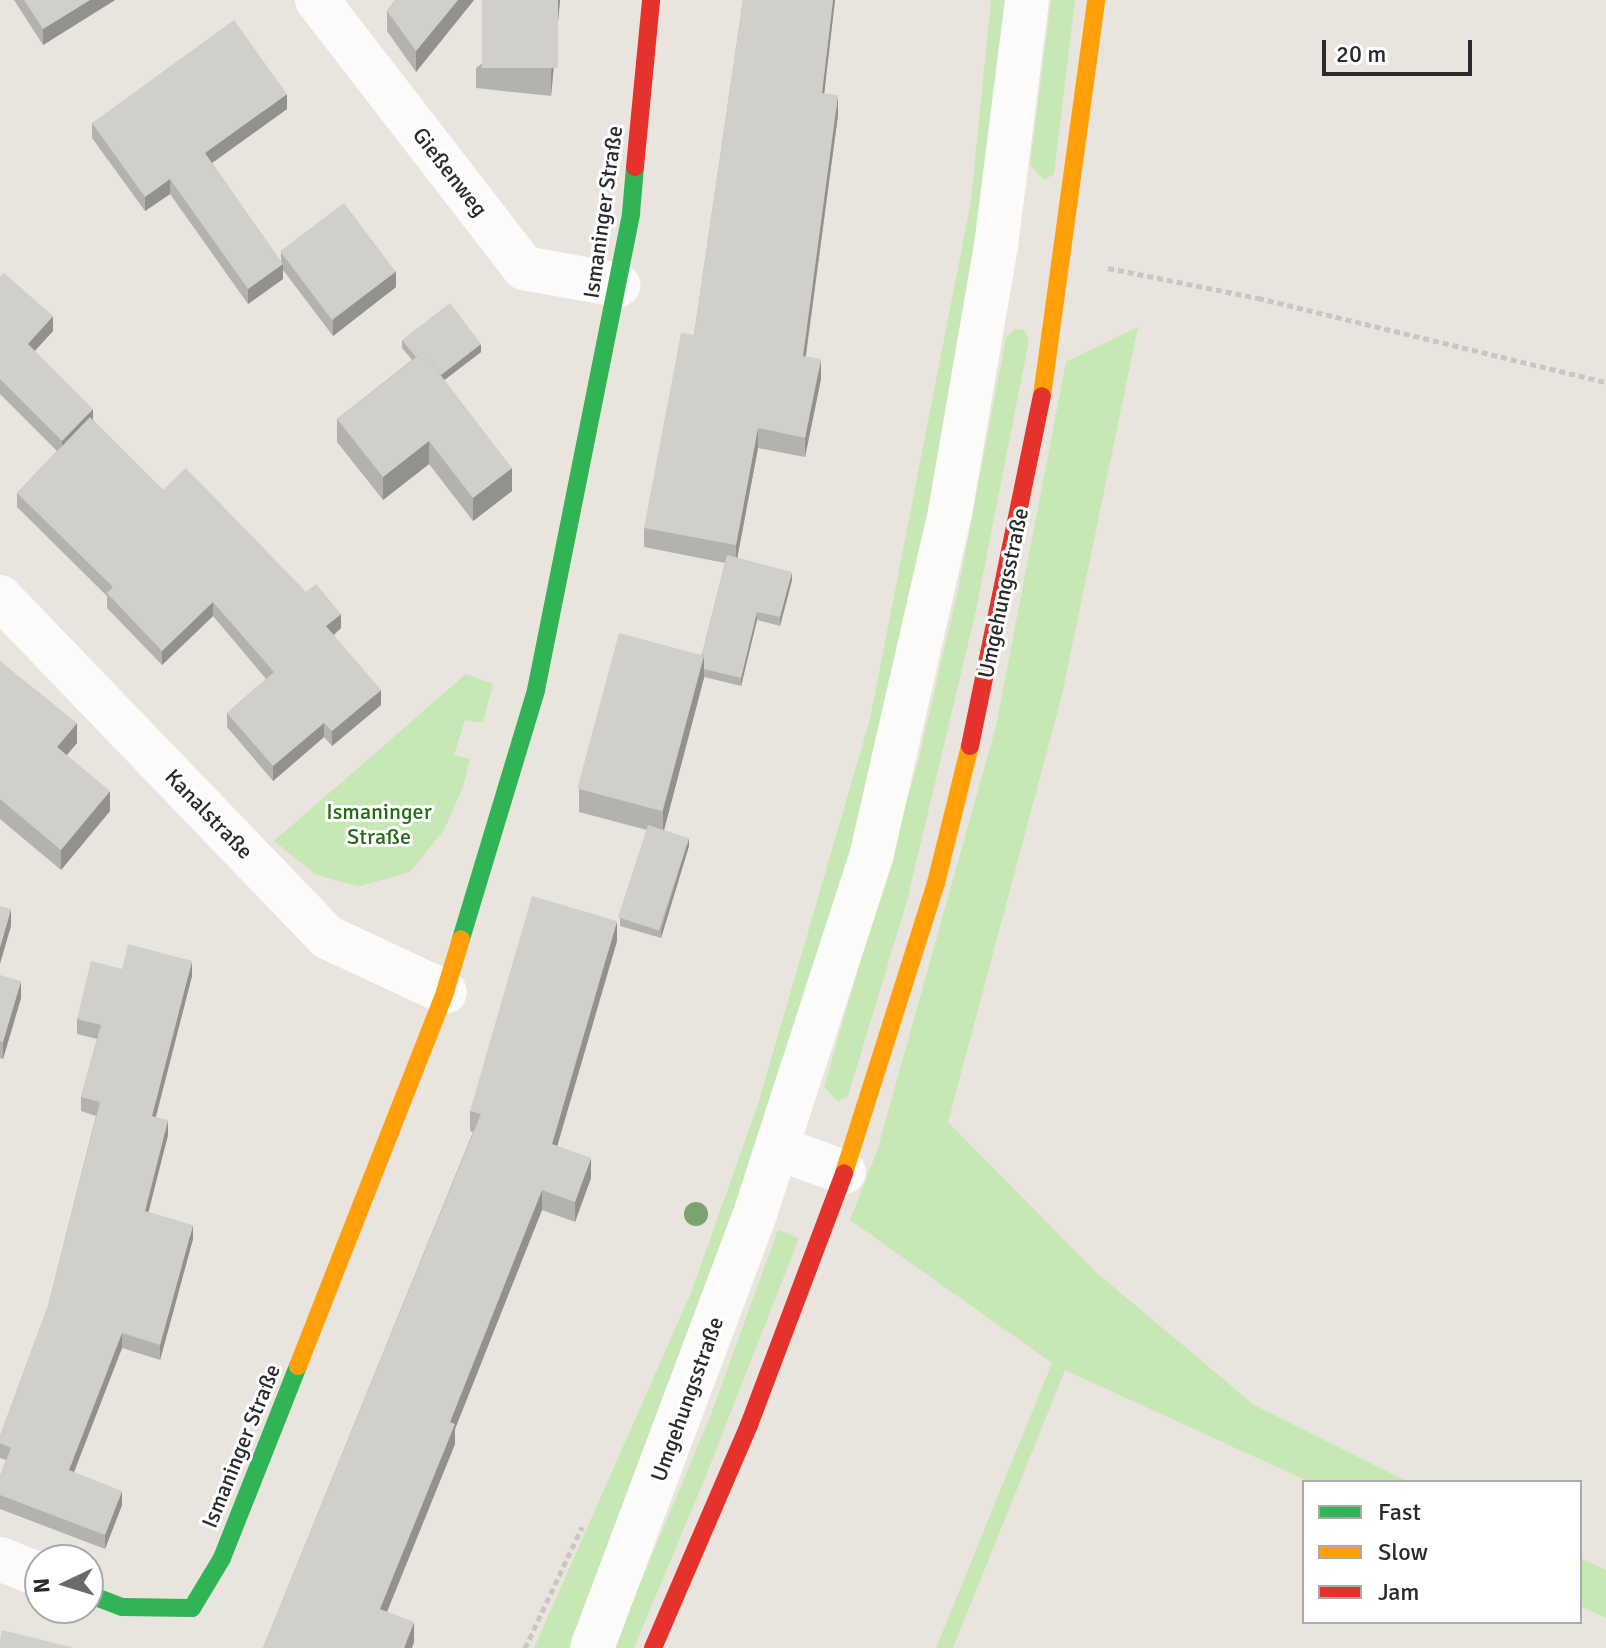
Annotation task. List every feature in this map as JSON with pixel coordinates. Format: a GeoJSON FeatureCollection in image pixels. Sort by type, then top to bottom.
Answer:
{"type":"FeatureCollection","features":[{"type":"Feature","properties":{"kind":"street","name":"Gießenweg"},"geometry":{"type":"LineString","coordinates":[[317,0],[524,268],[618,285]]}},
{"type":"Feature","properties":{"kind":"street","name":"Ismaninger Straße"},"geometry":{"type":"LineString","coordinates":[[104,1600],[122,1607],[192,1608],[222,1558],[445,992],[536,690],[631,213],[651,0]]}},
{"type":"Feature","properties":{"kind":"street","name":"Umgehungsstraße"},"geometry":{"type":"LineString","coordinates":[[592,1648],[685,1411],[777,1148],[868,868],[915,678],[994,261],[1027,0]]}},
{"type":"Feature","properties":{"kind":"street","name":"Umgehungsstraße"},"geometry":{"type":"LineString","coordinates":[[653,1648],[749,1425],[844,1172],[936,883],[991,659],[1066,260],[1096,0]]}},
{"type":"Feature","properties":{"kind":"street","name":"Kanalstraße"},"geometry":{"type":"LineString","coordinates":[[0,597],[327,937],[445,992]]}},
{"type":"Feature","properties":{"kind":"street"},"geometry":{"type":"LineString","coordinates":[[777,1148],[844,1172]]}},
{"type":"Feature","properties":{"kind":"street"},"geometry":{"type":"LineString","coordinates":[[0,1559],[24,1569]]}},
{"type":"Feature","properties":{"kind":"path"},"geometry":{"type":"LineString","coordinates":[[1066,260],[1274,301],[1606,382]]}},
{"type":"Feature","properties":{"kind":"path"},"geometry":{"type":"LineString","coordinates":[[525,1648],[586,1519]]}},
{"type":"Feature","properties":{"kind":"green space"},"geometry":{"type":"Polygon","coordinates":[[[991,0],[1013,0],[991,201],[891,723],[801,1036],[574,1648],[534,1648],[691,1293],[758,1104],[870,719],[971,201],[991,0]]]}},
{"type":"Feature","properties":{"kind":"green space"},"geometry":{"type":"Polygon","coordinates":[[[1051,0],[1075,0],[1054,174],[1044,180],[1030,165],[1051,0]]]}},
{"type":"Feature","properties":{"kind":"green space"},"geometry":{"type":"Polygon","coordinates":[[[1138,327],[1062,695],[948,1122],[1097,1273],[1254,1405],[1404,1480],[1306,1480],[1065,1370],[953,1648],[936,1648],[1052,1363],[850,1220],[877,1151],[996,726],[1066,362],[1138,327]]]}},
{"type":"Feature","properties":{"kind":"green space"},"geometry":{"type":"Polygon","coordinates":[[[1014,329],[1024,330],[1029,340],[976,610],[907,901],[848,1096],[838,1101],[824,1087],[918,762],[959,586],[1006,338],[1014,329]]]}},
{"type":"Feature","properties":{"kind":"green space","name":"Ismaninger Straße"},"geometry":{"type":"Polygon","coordinates":[[[466,674],[493,684],[483,723],[465,720],[454,755],[470,759],[463,787],[444,830],[410,872],[360,886],[337,881],[315,874],[274,841],[466,674]]]}},
{"type":"Feature","properties":{"kind":"green space"},"geometry":{"type":"Polygon","coordinates":[[[778,1230],[799,1238],[705,1478],[634,1648],[613,1648],[710,1417],[778,1230]]]}},
{"type":"Feature","properties":{"kind":"green space"},"geometry":{"type":"Polygon","coordinates":[[[1582,1559],[1606,1570],[1606,1618],[1582,1607],[1582,1559]]]}},
{"type":"Feature","properties":{"kind":"building"},"geometry":{"type":"Polygon","coordinates":[[[24,0],[90,0],[43,29],[24,0]]]}},
{"type":"Feature","properties":{"kind":"building"},"geometry":{"type":"Polygon","coordinates":[[[395,0],[458,0],[416,51],[387,11],[395,0]]]}},
{"type":"Feature","properties":{"kind":"building"},"geometry":{"type":"Polygon","coordinates":[[[482,0],[558,0],[558,68],[482,68],[482,0]]]}},
{"type":"Feature","properties":{"kind":"building"},"geometry":{"type":"Polygon","coordinates":[[[743,0],[833,0],[822,93],[838,95],[803,356],[821,359],[805,438],[758,428],[736,545],[644,528],[681,333],[694,335],[743,0]]]}},
{"type":"Feature","properties":{"kind":"building"},"geometry":{"type":"Polygon","coordinates":[[[234,20],[287,94],[205,153],[283,264],[248,289],[170,179],[145,197],[92,123],[234,20]]]}},
{"type":"Feature","properties":{"kind":"building"},"geometry":{"type":"Polygon","coordinates":[[[344,203],[396,272],[332,320],[280,251],[344,203]]]}},
{"type":"Feature","properties":{"kind":"building"},"geometry":{"type":"Polygon","coordinates":[[[4,273],[53,316],[28,344],[93,409],[62,441],[0,379],[0,277],[4,273]]]}},
{"type":"Feature","properties":{"kind":"building"},"geometry":{"type":"Polygon","coordinates":[[[450,303],[481,344],[441,375],[423,352],[416,357],[402,340],[450,303]]]}},
{"type":"Feature","properties":{"kind":"building"},"geometry":{"type":"Polygon","coordinates":[[[423,352],[512,468],[473,498],[429,441],[383,477],[337,419],[423,352]]]}},
{"type":"Feature","properties":{"kind":"building"},"geometry":{"type":"Polygon","coordinates":[[[90,417],[163,490],[186,468],[306,592],[316,584],[341,614],[326,626],[381,690],[332,731],[324,723],[273,766],[227,713],[274,672],[213,602],[162,651],[107,593],[113,587],[17,493],[90,417]]]}},
{"type":"Feature","properties":{"kind":"building"},"geometry":{"type":"Polygon","coordinates":[[[727,555],[792,572],[780,617],[757,612],[741,678],[704,669],[702,654],[727,555]]]}},
{"type":"Feature","properties":{"kind":"building"},"geometry":{"type":"Polygon","coordinates":[[[619,633],[704,656],[662,811],[577,789],[619,633]]]}},
{"type":"Feature","properties":{"kind":"building"},"geometry":{"type":"Polygon","coordinates":[[[0,661],[77,723],[57,747],[110,791],[61,850],[0,799],[0,661]]]}},
{"type":"Feature","properties":{"kind":"building"},"geometry":{"type":"Polygon","coordinates":[[[648,825],[689,838],[659,931],[618,917],[648,825]]]}},
{"type":"Feature","properties":{"kind":"building"},"geometry":{"type":"Polygon","coordinates":[[[532,896],[617,921],[552,1144],[591,1158],[575,1202],[542,1190],[450,1422],[455,1424],[380,1609],[414,1622],[404,1648],[263,1648],[481,1114],[470,1111],[532,896]]]}},
{"type":"Feature","properties":{"kind":"building"},"geometry":{"type":"Polygon","coordinates":[[[0,906],[11,909],[0,947],[0,906]]]}},
{"type":"Feature","properties":{"kind":"building"},"geometry":{"type":"Polygon","coordinates":[[[128,944],[192,961],[152,1116],[168,1120],[145,1211],[193,1225],[160,1345],[122,1333],[69,1470],[122,1491],[105,1535],[0,1495],[0,1476],[11,1448],[0,1443],[0,1436],[48,1306],[100,1102],[81,1097],[101,1025],[77,1019],[91,961],[122,969],[128,944]]]}},
{"type":"Feature","properties":{"kind":"building"},"geometry":{"type":"Polygon","coordinates":[[[0,975],[21,981],[3,1042],[0,1041],[0,975]]]}},
{"type":"Feature","properties":{"kind":"building"},"geometry":{"type":"Polygon","coordinates":[[[2,1630],[74,1648],[0,1648],[2,1630]]]}},
{"type":"Feature","properties":{"kind":"traffic: fast"},"geometry":{"type":"LineString","coordinates":[[461,939],[536,690],[631,213],[635,167]]}},
{"type":"Feature","properties":{"kind":"traffic: fast"},"geometry":{"type":"LineString","coordinates":[[104,1600],[122,1607],[192,1608],[222,1558],[298,1366]]}},
{"type":"Feature","properties":{"kind":"traffic: slow"},"geometry":{"type":"LineString","coordinates":[[1042,396],[1096,0]]}},
{"type":"Feature","properties":{"kind":"traffic: slow"},"geometry":{"type":"LineString","coordinates":[[844,1173],[936,883],[970,746]]}},
{"type":"Feature","properties":{"kind":"traffic: slow"},"geometry":{"type":"LineString","coordinates":[[298,1366],[445,992],[461,939]]}},
{"type":"Feature","properties":{"kind":"traffic: jam"},"geometry":{"type":"LineString","coordinates":[[635,167],[651,0]]}},
{"type":"Feature","properties":{"kind":"traffic: jam"},"geometry":{"type":"LineString","coordinates":[[970,746],[1042,396]]}},
{"type":"Feature","properties":{"kind":"traffic: jam"},"geometry":{"type":"LineString","coordinates":[[653,1648],[749,1425],[844,1173]]}}]}
